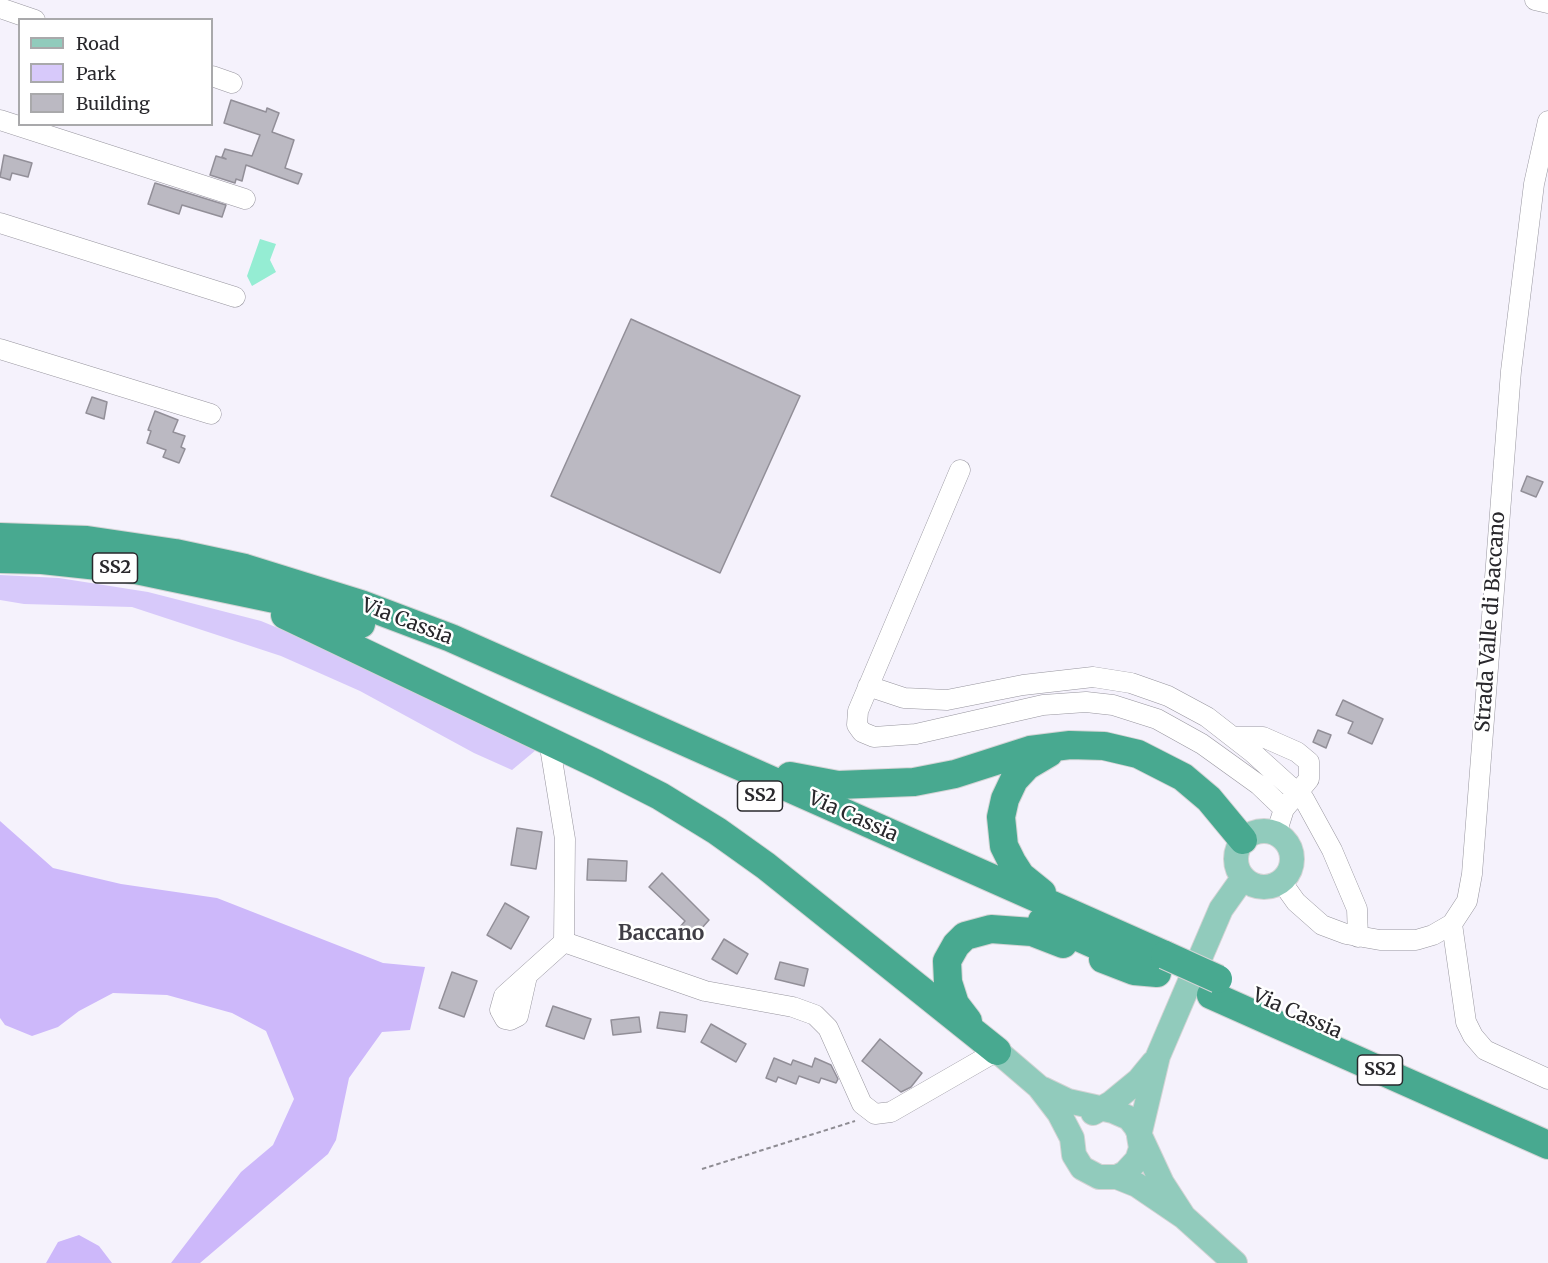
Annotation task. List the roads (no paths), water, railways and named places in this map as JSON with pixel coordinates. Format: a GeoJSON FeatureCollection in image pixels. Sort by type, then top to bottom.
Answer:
{"type":"FeatureCollection","features":[{"type":"Feature","properties":{"kind":"highway","name":"Via Cassia"},"geometry":{"type":"LineString","coordinates":[[0,537],[50,537],[144,548],[245,568],[316,588],[451,638],[713,756],[1088,920],[1161,964]]}},
{"type":"Feature","properties":{"kind":"highway","name":"Via Cassia"},"geometry":{"type":"LineString","coordinates":[[0,559],[42,560],[136,570],[228,588],[340,616],[442,655],[1215,987],[1548,1126]]}},
{"type":"Feature","properties":{"kind":"highway"},"geometry":{"type":"LineString","coordinates":[[228,588],[660,796],[743,848],[988,1043]]}},
{"type":"Feature","properties":{"kind":"highway"},"geometry":{"type":"LineString","coordinates":[[1070,745],[1036,760],[1019,773],[1005,799],[1001,824],[1004,846],[1022,876],[1049,897],[1088,920]]}},
{"type":"Feature","properties":{"kind":"highway"},"geometry":{"type":"LineString","coordinates":[[713,756],[753,764],[812,782],[866,786],[922,781],[964,771],[1020,752],[1070,745],[1104,746],[1126,750],[1173,770],[1209,799],[1243,840]]}},
{"type":"Feature","properties":{"kind":"highway"},"geometry":{"type":"LineString","coordinates":[[988,1043],[955,1004],[948,982],[947,961],[956,945],[965,936],[991,929],[1032,932],[1134,971],[1161,964]]}},
{"type":"Feature","properties":{"kind":"highway","name":"Via Cassia"},"geometry":{"type":"LineString","coordinates":[[1215,987],[1548,1145]]}},
{"type":"Feature","properties":{"kind":"main road"},"geometry":{"type":"LineString","coordinates":[[1262,831],[1276,834],[1288,846],[1292,856],[1289,872],[1281,881],[1263,888],[1243,878],[1236,859],[1243,840],[1262,831]]}},
{"type":"Feature","properties":{"kind":"main road"},"geometry":{"type":"LineString","coordinates":[[1117,1177],[1132,1167],[1137,1160],[1141,1148],[1139,1136],[1158,1056],[1221,909],[1243,878]]}},
{"type":"Feature","properties":{"kind":"main road"},"geometry":{"type":"LineString","coordinates":[[988,1043],[1039,1087],[1059,1113],[1072,1138],[1074,1155],[1082,1168],[1099,1177],[1117,1177],[1137,1185],[1184,1217],[1235,1263]]}},
{"type":"Feature","properties":{"kind":"main road"},"geometry":{"type":"LineString","coordinates":[[1072,1138],[1082,1121],[1103,1109],[1139,1080],[1158,1056]]}},
{"type":"Feature","properties":{"kind":"main road"},"geometry":{"type":"LineString","coordinates":[[1039,1087],[1068,1101],[1121,1113],[1129,1118],[1162,1183],[1184,1217]]}},
{"type":"Feature","properties":{"kind":"street"},"geometry":{"type":"LineString","coordinates":[[1535,0],[1548,3]]}},
{"type":"Feature","properties":{"kind":"street"},"geometry":{"type":"LineString","coordinates":[[0,8],[29,18]]}},
{"type":"Feature","properties":{"kind":"street"},"geometry":{"type":"LineString","coordinates":[[213,76],[232,83]]}},
{"type":"Feature","properties":{"kind":"street"},"geometry":{"type":"LineString","coordinates":[[0,120],[18,126]]}},
{"type":"Feature","properties":{"kind":"street","name":"Strada Valle di Baccano"},"geometry":{"type":"LineString","coordinates":[[1452,924],[1467,901],[1471,881],[1508,398],[1534,184],[1548,121]]}},
{"type":"Feature","properties":{"kind":"street"},"geometry":{"type":"LineString","coordinates":[[19,126],[245,199]]}},
{"type":"Feature","properties":{"kind":"street"},"geometry":{"type":"LineString","coordinates":[[0,223],[235,297]]}},
{"type":"Feature","properties":{"kind":"street"},"geometry":{"type":"LineString","coordinates":[[0,349],[211,414]]}},
{"type":"Feature","properties":{"kind":"street"},"geometry":{"type":"LineString","coordinates":[[960,470],[858,711],[857,725],[862,732],[874,737],[936,731],[1058,703],[1096,702],[1131,709],[1168,724],[1202,744],[1254,781],[1284,809]]}},
{"type":"Feature","properties":{"kind":"street"},"geometry":{"type":"LineString","coordinates":[[868,686],[904,698],[947,700],[1023,685],[1093,677],[1131,683],[1168,696],[1207,717],[1298,792],[1317,819],[1347,884],[1358,915],[1359,937]]}},
{"type":"Feature","properties":{"kind":"street"},"geometry":{"type":"LineString","coordinates":[[1233,737],[1263,737],[1302,755],[1310,766],[1311,775],[1284,809],[1276,834]]}},
{"type":"Feature","properties":{"kind":"street"},"geometry":{"type":"LineString","coordinates":[[527,976],[564,942],[565,839],[549,741]]}},
{"type":"Feature","properties":{"kind":"street"},"geometry":{"type":"LineString","coordinates":[[554,773],[578,755]]}},
{"type":"Feature","properties":{"kind":"street"},"geometry":{"type":"LineString","coordinates":[[1281,881],[1296,902],[1315,920],[1330,929],[1359,937],[1416,940],[1433,935],[1452,924],[1466,1022],[1473,1036],[1485,1050],[1548,1079]]}},
{"type":"Feature","properties":{"kind":"street"},"geometry":{"type":"LineString","coordinates":[[564,942],[705,991],[793,1007],[815,1015],[828,1028],[862,1104],[875,1114],[891,1112],[988,1043]]}},
{"type":"Feature","properties":{"kind":"district","name":"Baccano"},"geometry":{"type":"Point","coordinates":[661,934]}}]}
